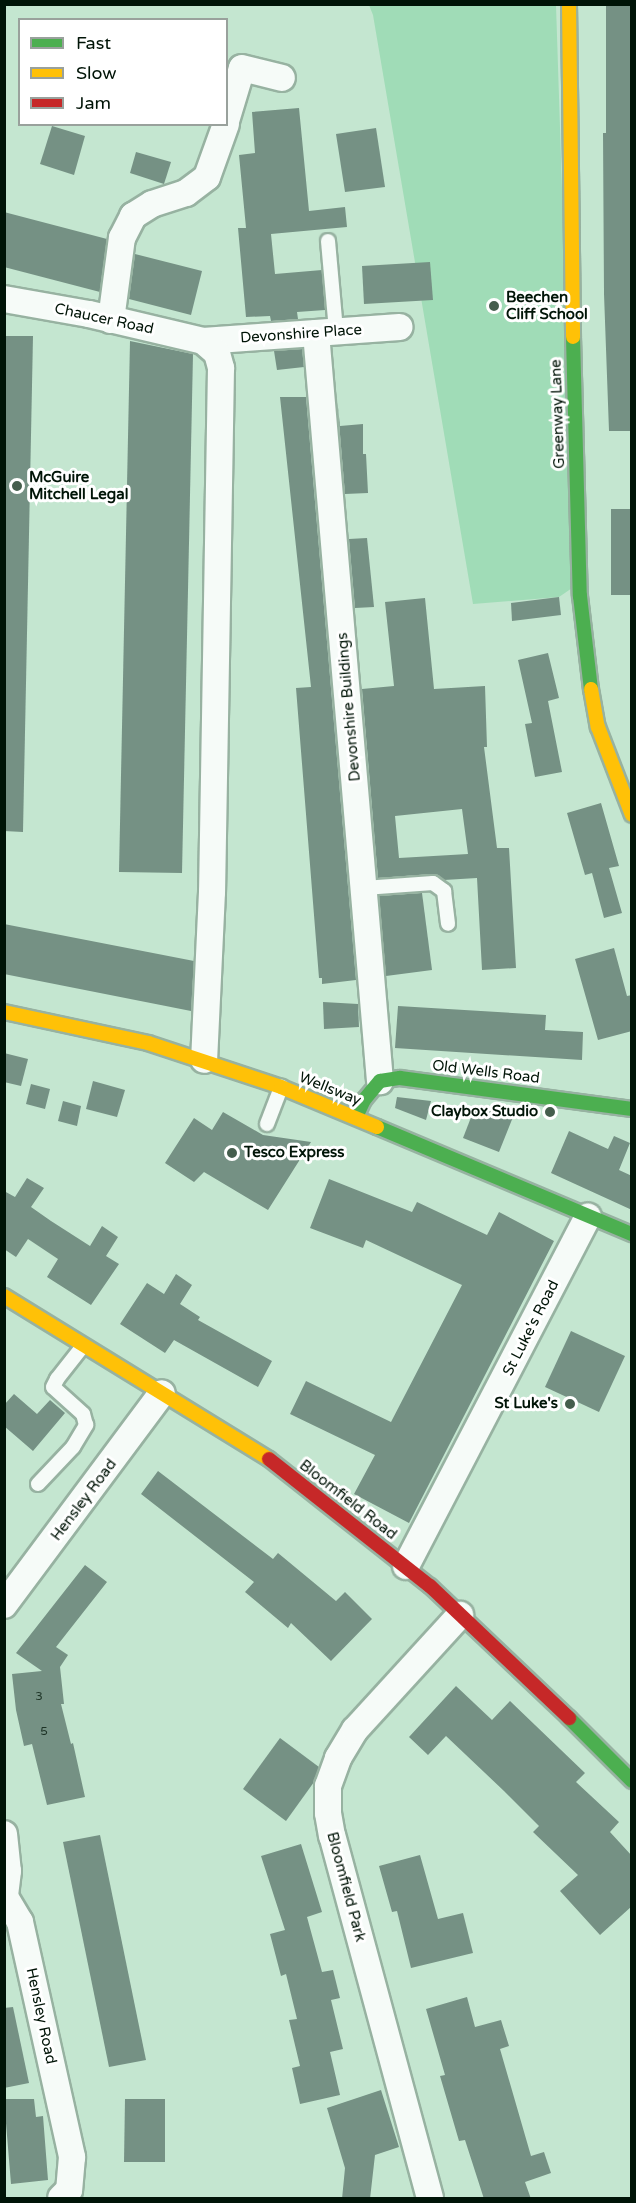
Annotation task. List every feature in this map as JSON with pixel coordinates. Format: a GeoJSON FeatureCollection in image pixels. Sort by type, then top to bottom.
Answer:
{"type":"FeatureCollection","features":[{"type":"Feature","properties":{"kind":"street","name":"Greenway Lane"},"geometry":{"type":"LineString","coordinates":[[569,4],[573,352],[580,596],[586,660],[598,727],[632,814]]}},
{"type":"Feature","properties":{"kind":"street"},"geometry":{"type":"LineString","coordinates":[[228,116],[242,68],[282,78]]}},
{"type":"Feature","properties":{"kind":"street"},"geometry":{"type":"LineString","coordinates":[[111,320],[122,238],[133,216],[152,204],[186,193],[207,177],[225,126]]}},
{"type":"Feature","properties":{"kind":"street","name":"Chaucer Road"},"geometry":{"type":"LineString","coordinates":[[4,299],[89,314],[203,341]]}},
{"type":"Feature","properties":{"kind":"street","name":"Devonshire Place"},"geometry":{"type":"LineString","coordinates":[[203,341],[400,327]]}},
{"type":"Feature","properties":{"kind":"street","name":"Devonshire Buildings"},"geometry":{"type":"LineString","coordinates":[[326,331],[364,888],[380,1081]]}},
{"type":"Feature","properties":{"kind":"street"},"geometry":{"type":"LineString","coordinates":[[203,341],[217,353],[221,368],[212,892],[204,1060]]}},
{"type":"Feature","properties":{"kind":"street","name":"Wellsway"},"geometry":{"type":"LineString","coordinates":[[4,1012],[148,1043],[281,1087],[632,1234]]}},
{"type":"Feature","properties":{"kind":"street","name":"Old Wells Road"},"geometry":{"type":"LineString","coordinates":[[380,1081],[400,1077],[632,1109]]}},
{"type":"Feature","properties":{"kind":"street"},"geometry":{"type":"LineString","coordinates":[[356,1117],[364,1100],[380,1081]]}},
{"type":"Feature","properties":{"kind":"street","name":"St Luke's Road"},"geometry":{"type":"LineString","coordinates":[[406,1566],[588,1216]]}},
{"type":"Feature","properties":{"kind":"street","name":"Bloomfield Road"},"geometry":{"type":"LineString","coordinates":[[4,1296],[256,1449],[406,1566],[525,1674],[632,1781]]}},
{"type":"Feature","properties":{"kind":"street","name":"Hensley Road"},"geometry":{"type":"LineString","coordinates":[[4,1605],[162,1393]]}},
{"type":"Feature","properties":{"kind":"street","name":"Bloomfield Park"},"geometry":{"type":"LineString","coordinates":[[430,2199],[332,1836],[328,1813],[328,1786],[338,1758],[354,1730],[460,1615]]}},
{"type":"Feature","properties":{"kind":"street","name":"Hensley Road"},"geometry":{"type":"LineString","coordinates":[[4,1834],[8,1871],[5,1897],[20,1922],[72,2157],[69,2190],[61,2199]]}},
{"type":"Feature","properties":{"kind":"lane"},"geometry":{"type":"LineString","coordinates":[[326,331],[328,241]]}},
{"type":"Feature","properties":{"kind":"lane"},"geometry":{"type":"LineString","coordinates":[[364,888],[433,884],[444,891],[448,924]]}},
{"type":"Feature","properties":{"kind":"lane"},"geometry":{"type":"LineString","coordinates":[[267,1124],[281,1087]]}},
{"type":"Feature","properties":{"kind":"lane"},"geometry":{"type":"LineString","coordinates":[[38,1484],[73,1447],[86,1425],[83,1414],[53,1387],[83,1346]]}},
{"type":"Feature","properties":{"kind":"green space","name":"Beechen Cliff School"},"geometry":{"type":"Polygon","coordinates":[[[369,5],[556,5],[575,586],[559,597],[473,604],[373,15],[369,5]]]}},
{"type":"Feature","properties":{"kind":"building"},"geometry":{"type":"Polygon","coordinates":[[[606,4],[632,4],[632,431],[609,431],[604,294],[603,133],[606,133],[606,4]]]}},
{"type":"Feature","properties":{"kind":"building"},"geometry":{"type":"Polygon","coordinates":[[[299,108],[309,211],[345,207],[347,227],[271,234],[275,274],[322,270],[325,310],[297,312],[298,319],[271,321],[270,316],[246,317],[238,228],[246,228],[239,155],[255,153],[252,112],[299,108]]]}},
{"type":"Feature","properties":{"kind":"building"},"geometry":{"type":"Polygon","coordinates":[[[52,126],[85,136],[74,175],[40,164],[52,126]]]}},
{"type":"Feature","properties":{"kind":"building"},"geometry":{"type":"Polygon","coordinates":[[[376,128],[385,187],[345,192],[336,134],[376,128]]]}},
{"type":"Feature","properties":{"kind":"building"},"geometry":{"type":"Polygon","coordinates":[[[136,152],[171,162],[164,184],[130,173],[136,152]]]}},
{"type":"Feature","properties":{"kind":"building"},"geometry":{"type":"Polygon","coordinates":[[[4,212],[107,239],[100,292],[4,267],[4,212]]]}},
{"type":"Feature","properties":{"kind":"building"},"geometry":{"type":"Polygon","coordinates":[[[135,254],[202,271],[191,315],[129,299],[135,254]]]}},
{"type":"Feature","properties":{"kind":"building"},"geometry":{"type":"Polygon","coordinates":[[[430,262],[433,300],[364,304],[362,266],[430,262]]]}},
{"type":"Feature","properties":{"kind":"building"},"geometry":{"type":"Polygon","coordinates":[[[4,336],[33,336],[23,832],[4,831],[4,336]]]}},
{"type":"Feature","properties":{"kind":"building"},"geometry":{"type":"Polygon","coordinates":[[[130,341],[193,354],[182,873],[119,872],[130,341]]]}},
{"type":"Feature","properties":{"kind":"building"},"geometry":{"type":"Polygon","coordinates":[[[302,349],[304,367],[277,370],[274,351],[302,349]]]}},
{"type":"Feature","properties":{"kind":"building"},"geometry":{"type":"Polygon","coordinates":[[[280,397],[306,397],[356,980],[322,984],[322,978],[319,978],[296,688],[311,687],[280,397]]]}},
{"type":"Feature","properties":{"kind":"building"},"geometry":{"type":"Polygon","coordinates":[[[337,398],[340,426],[363,424],[363,454],[366,454],[368,493],[345,494],[337,398]]]}},
{"type":"Feature","properties":{"kind":"building"},"geometry":{"type":"Polygon","coordinates":[[[611,509],[632,509],[630,595],[611,595],[611,509]]]}},
{"type":"Feature","properties":{"kind":"building"},"geometry":{"type":"Polygon","coordinates":[[[367,538],[374,607],[355,608],[349,539],[367,538]]]}},
{"type":"Feature","properties":{"kind":"building"},"geometry":{"type":"Polygon","coordinates":[[[559,597],[561,615],[512,621],[511,603],[559,597]]]}},
{"type":"Feature","properties":{"kind":"building"},"geometry":{"type":"Polygon","coordinates":[[[425,598],[434,689],[485,686],[487,747],[484,747],[497,848],[509,848],[516,968],[482,970],[477,878],[444,880],[432,874],[378,878],[362,689],[394,686],[385,602],[425,598]],[[462,809],[395,816],[399,858],[468,854],[462,809]]]}},
{"type":"Feature","properties":{"kind":"building"},"geometry":{"type":"Polygon","coordinates":[[[548,653],[559,698],[548,701],[562,772],[535,777],[525,724],[532,723],[518,660],[548,653]]]}},
{"type":"Feature","properties":{"kind":"building"},"geometry":{"type":"Polygon","coordinates":[[[601,803],[619,866],[609,868],[622,913],[604,918],[592,873],[585,875],[567,813],[601,803]]]}},
{"type":"Feature","properties":{"kind":"building"},"geometry":{"type":"Polygon","coordinates":[[[422,893],[432,970],[386,976],[379,896],[422,893]]]}},
{"type":"Feature","properties":{"kind":"building"},"geometry":{"type":"Polygon","coordinates":[[[4,924],[194,961],[191,1011],[4,974],[4,924]]]}},
{"type":"Feature","properties":{"kind":"building"},"geometry":{"type":"Polygon","coordinates":[[[614,948],[627,996],[632,995],[632,1031],[598,1040],[575,959],[614,948]]]}},
{"type":"Feature","properties":{"kind":"building"},"geometry":{"type":"Polygon","coordinates":[[[323,1002],[358,1004],[359,1027],[324,1029],[323,1002]]]}},
{"type":"Feature","properties":{"kind":"building"},"geometry":{"type":"Polygon","coordinates":[[[398,1006],[546,1015],[545,1030],[583,1032],[582,1060],[395,1048],[398,1006]]]}},
{"type":"Feature","properties":{"kind":"building"},"geometry":{"type":"Polygon","coordinates":[[[4,1053],[28,1059],[21,1086],[4,1082],[4,1053]]]}},
{"type":"Feature","properties":{"kind":"building"},"geometry":{"type":"Polygon","coordinates":[[[93,1081],[125,1090],[117,1117],[86,1109],[93,1081]]]}},
{"type":"Feature","properties":{"kind":"building"},"geometry":{"type":"Polygon","coordinates":[[[31,1084],[50,1089],[45,1109],[26,1104],[31,1084]]]}},
{"type":"Feature","properties":{"kind":"building"},"geometry":{"type":"Polygon","coordinates":[[[397,1097],[431,1101],[426,1120],[395,1108],[397,1097]]]}},
{"type":"Feature","properties":{"kind":"building"},"geometry":{"type":"Polygon","coordinates":[[[63,1101],[81,1106],[77,1126],[58,1121],[63,1101]]]}},
{"type":"Feature","properties":{"kind":"building"},"geometry":{"type":"Polygon","coordinates":[[[475,1107],[494,1109],[513,1117],[499,1152],[463,1138],[475,1107]]]}},
{"type":"Feature","properties":{"kind":"building"},"geometry":{"type":"Polygon","coordinates":[[[223,1112],[263,1135],[311,1142],[268,1210],[204,1172],[194,1182],[165,1163],[194,1118],[212,1130],[223,1112]]]}},
{"type":"Feature","properties":{"kind":"building"},"geometry":{"type":"Polygon","coordinates":[[[569,1131],[608,1149],[614,1136],[630,1143],[619,1170],[632,1176],[632,1210],[551,1173],[569,1131]]]}},
{"type":"Feature","properties":{"kind":"building"},"geometry":{"type":"Polygon","coordinates":[[[27,1178],[44,1188],[31,1207],[51,1221],[90,1246],[102,1226],[118,1237],[106,1256],[119,1264],[91,1305],[47,1277],[58,1259],[28,1239],[16,1257],[4,1249],[4,1191],[15,1197],[27,1178]]]}},
{"type":"Feature","properties":{"kind":"building"},"geometry":{"type":"Polygon","coordinates":[[[329,1179],[412,1212],[417,1202],[487,1235],[499,1212],[554,1241],[409,1523],[354,1494],[375,1455],[290,1414],[306,1381],[391,1422],[462,1285],[366,1240],[363,1248],[310,1228],[329,1179]]]}},
{"type":"Feature","properties":{"kind":"building"},"geometry":{"type":"Polygon","coordinates":[[[176,1274],[192,1285],[180,1304],[200,1317],[198,1320],[272,1361],[258,1387],[174,1340],[165,1353],[120,1324],[147,1283],[164,1294],[176,1274]]]}},
{"type":"Feature","properties":{"kind":"building"},"geometry":{"type":"Polygon","coordinates":[[[571,1331],[625,1356],[599,1412],[545,1387],[571,1331]]]}},
{"type":"Feature","properties":{"kind":"building"},"geometry":{"type":"Polygon","coordinates":[[[14,1394],[37,1414],[50,1400],[65,1413],[33,1451],[4,1426],[4,1405],[14,1394]]]}},
{"type":"Feature","properties":{"kind":"building"},"geometry":{"type":"Polygon","coordinates":[[[158,1471],[273,1559],[278,1553],[336,1601],[345,1592],[372,1619],[331,1661],[291,1623],[288,1628],[245,1592],[254,1582],[141,1494],[158,1471]]]}},
{"type":"Feature","properties":{"kind":"building"},"geometry":{"type":"Polygon","coordinates":[[[85,1565],[107,1582],[56,1647],[68,1655],[60,1667],[64,1704],[61,1704],[71,1744],[73,1743],[85,1797],[47,1805],[32,1744],[24,1746],[16,1710],[12,1674],[42,1671],[16,1653],[85,1565]]]}},
{"type":"Feature","properties":{"kind":"building"},"geometry":{"type":"Polygon","coordinates":[[[456,1686],[492,1720],[510,1701],[585,1773],[576,1782],[619,1822],[610,1832],[632,1856],[632,1906],[600,1935],[560,1891],[578,1875],[533,1832],[539,1826],[446,1736],[428,1755],[409,1737],[456,1686]]]}},
{"type":"Feature","properties":{"kind":"building"},"geometry":{"type":"Polygon","coordinates":[[[280,1738],[319,1767],[314,1782],[286,1821],[243,1789],[280,1738]]]}},
{"type":"Feature","properties":{"kind":"building"},"geometry":{"type":"Polygon","coordinates":[[[100,1835],[146,2060],[109,2067],[63,1842],[100,1835]]]}},
{"type":"Feature","properties":{"kind":"building"},"geometry":{"type":"Polygon","coordinates":[[[301,1844],[322,1912],[307,1917],[322,1972],[333,1970],[340,1998],[331,2000],[343,2049],[330,2052],[340,2095],[300,2104],[292,2068],[300,2066],[289,2020],[297,2019],[286,1974],[281,1976],[270,1934],[285,1930],[261,1856],[301,1844]]]}},
{"type":"Feature","properties":{"kind":"building"},"geometry":{"type":"Polygon","coordinates":[[[420,1855],[438,1919],[463,1913],[473,1953],[411,1968],[397,1911],[392,1912],[379,1866],[420,1855]]]}},
{"type":"Feature","properties":{"kind":"building"},"geometry":{"type":"Polygon","coordinates":[[[467,1997],[475,2027],[501,2020],[509,2046],[500,2049],[531,2156],[544,2152],[551,2173],[525,2182],[531,2199],[484,2199],[465,2140],[459,2141],[440,2076],[445,2075],[426,2009],[467,1997]]]}},
{"type":"Feature","properties":{"kind":"building"},"geometry":{"type":"Polygon","coordinates":[[[13,2007],[29,2083],[4,2088],[4,2008],[13,2007]]]}},
{"type":"Feature","properties":{"kind":"building"},"geometry":{"type":"Polygon","coordinates":[[[381,2090],[399,2147],[375,2155],[370,2199],[342,2199],[345,2168],[327,2108],[381,2090]]]}},
{"type":"Feature","properties":{"kind":"building"},"geometry":{"type":"Polygon","coordinates":[[[4,2099],[34,2099],[36,2117],[43,2116],[48,2180],[11,2184],[4,2099]]]}},
{"type":"Feature","properties":{"kind":"building"},"geometry":{"type":"Polygon","coordinates":[[[125,2099],[165,2099],[165,2162],[124,2162],[125,2099]]]}},
{"type":"Feature","properties":{"kind":"traffic: fast"},"geometry":{"type":"LineString","coordinates":[[573,337],[580,596],[591,689]]}},
{"type":"Feature","properties":{"kind":"traffic: fast"},"geometry":{"type":"LineString","coordinates":[[356,1117],[364,1100],[380,1081],[400,1078],[632,1109]]}},
{"type":"Feature","properties":{"kind":"traffic: fast"},"geometry":{"type":"LineString","coordinates":[[377,1127],[632,1234]]}},
{"type":"Feature","properties":{"kind":"traffic: fast"},"geometry":{"type":"LineString","coordinates":[[569,1718],[632,1781]]}},
{"type":"Feature","properties":{"kind":"traffic: slow"},"geometry":{"type":"LineString","coordinates":[[569,4],[573,337]]}},
{"type":"Feature","properties":{"kind":"traffic: slow"},"geometry":{"type":"LineString","coordinates":[[591,689],[598,727],[632,815]]}},
{"type":"Feature","properties":{"kind":"traffic: slow"},"geometry":{"type":"LineString","coordinates":[[4,1012],[148,1043],[281,1087],[377,1127]]}},
{"type":"Feature","properties":{"kind":"traffic: slow"},"geometry":{"type":"LineString","coordinates":[[4,1296],[269,1459]]}},
{"type":"Feature","properties":{"kind":"traffic: jam"},"geometry":{"type":"LineString","coordinates":[[269,1459],[430,1586],[569,1718]]}},
{"type":"Feature","properties":{"kind":"place","name":"Beechen Cliff School"},"geometry":{"type":"Point","coordinates":[494,306]}},
{"type":"Feature","properties":{"kind":"place","name":"McGuire Mitchell Legal"},"geometry":{"type":"Point","coordinates":[17,486]}},
{"type":"Feature","properties":{"kind":"place","name":"Claybox Studio"},"geometry":{"type":"Point","coordinates":[550,1112]}},
{"type":"Feature","properties":{"kind":"place","name":"Tesco Express"},"geometry":{"type":"Point","coordinates":[232,1153]}},
{"type":"Feature","properties":{"kind":"place","name":"St Luke's"},"geometry":{"type":"Point","coordinates":[570,1404]}}]}
